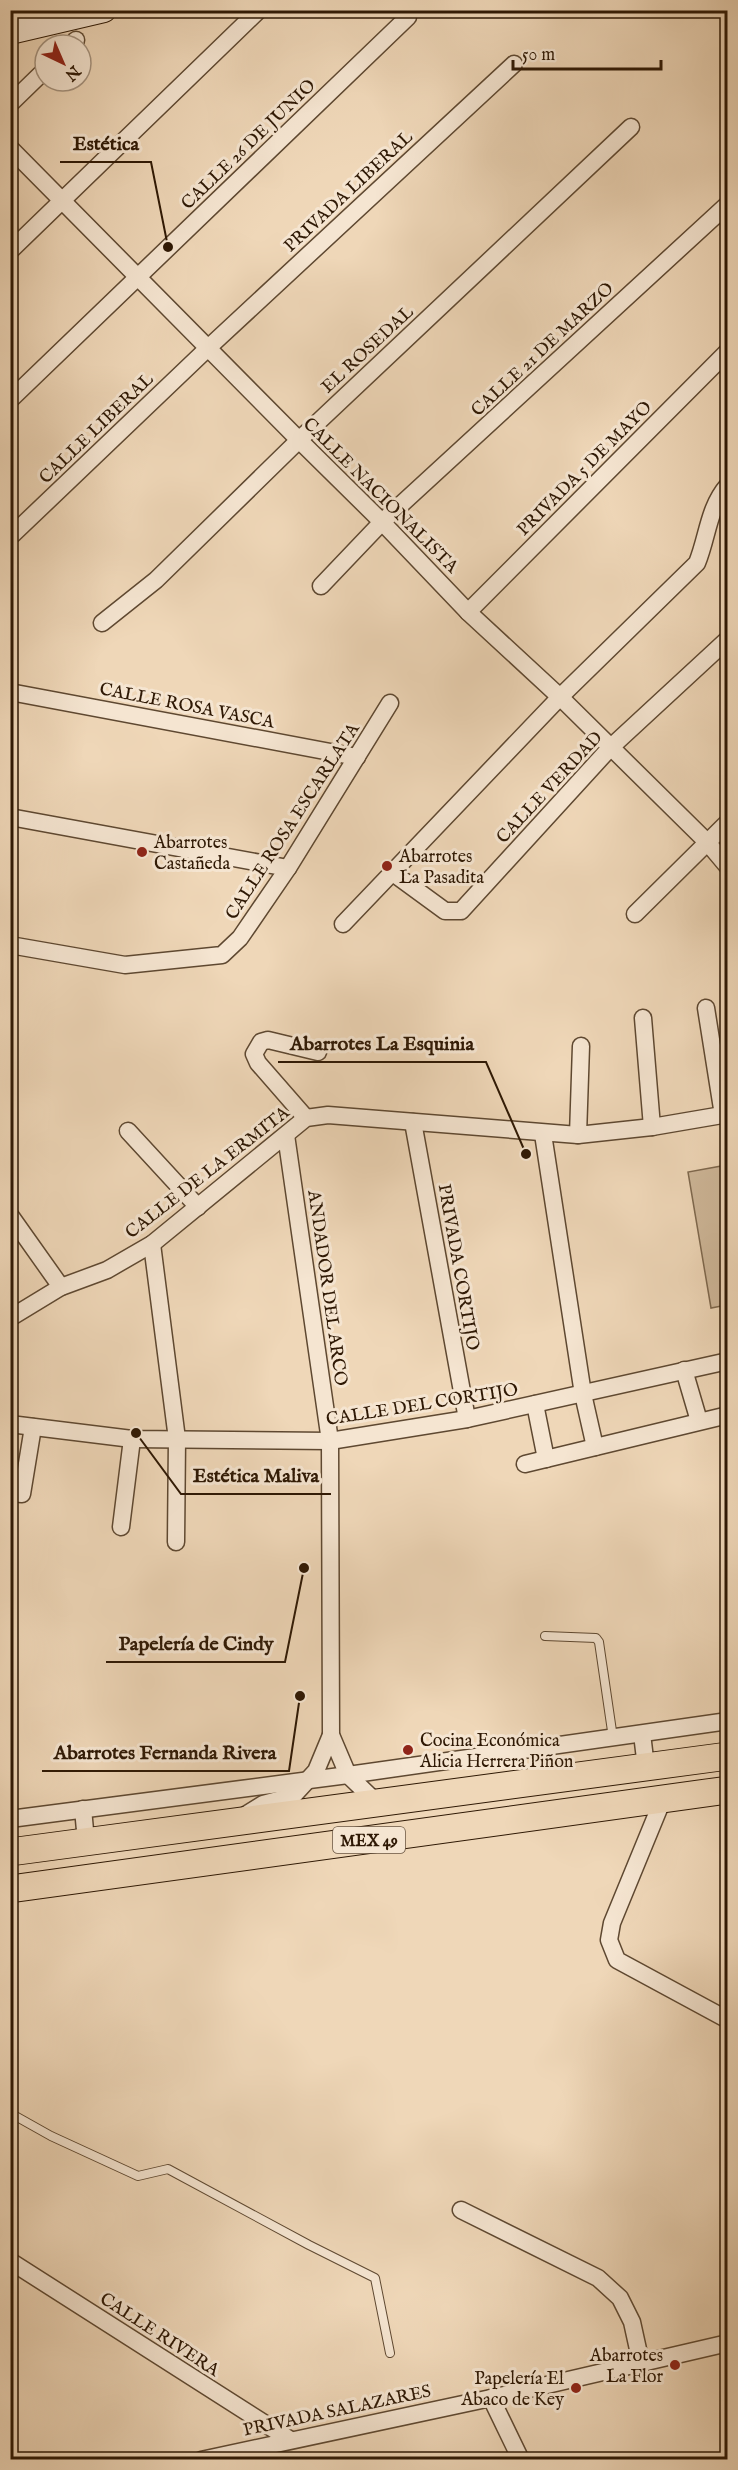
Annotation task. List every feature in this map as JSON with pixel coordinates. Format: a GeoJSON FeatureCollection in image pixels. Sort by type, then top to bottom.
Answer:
{"type":"FeatureCollection","features":[{"type":"Feature","properties":{"kind":"main road"},"geometry":{"type":"LineString","coordinates":[[10,32],[104,10]]}},
{"type":"Feature","properties":{"kind":"main road","name":"MEX 49"},"geometry":{"type":"LineString","coordinates":[[10,1852],[728,1756]]}},
{"type":"Feature","properties":{"kind":"main road","name":"MEX 49"},"geometry":{"type":"LineString","coordinates":[[10,1889],[728,1790]]}},
{"type":"Feature","properties":{"kind":"main road"},"geometry":{"type":"LineString","coordinates":[[237,1820],[242,1858]]}},
{"type":"Feature","properties":{"kind":"street"},"geometry":{"type":"LineString","coordinates":[[10,252],[259,10]]}},
{"type":"Feature","properties":{"kind":"street","name":"CALLE 26 DE JUNIO"},"geometry":{"type":"LineString","coordinates":[[10,400],[408,17]]}},
{"type":"Feature","properties":{"kind":"street","name":"PRIVADA LIBERAL"},"geometry":{"type":"LineString","coordinates":[[208,348],[514,64]]}},
{"type":"Feature","properties":{"kind":"street"},"geometry":{"type":"LineString","coordinates":[[10,104],[33,82]]}},
{"type":"Feature","properties":{"kind":"street","name":"EL ROSEDAL"},"geometry":{"type":"LineString","coordinates":[[102,623],[156,580],[299,440],[631,127]]}},
{"type":"Feature","properties":{"kind":"street","name":"CALLE NACIONALISTA"},"geometry":{"type":"LineString","coordinates":[[10,148],[382,522],[468,612],[560,697],[707,842],[728,867]]}},
{"type":"Feature","properties":{"kind":"street","name":"CALLE 21 DE MARZO"},"geometry":{"type":"LineString","coordinates":[[321,586],[382,522],[728,204]]}},
{"type":"Feature","properties":{"kind":"street","name":"CALLE LIBERAL"},"geometry":{"type":"LineString","coordinates":[[10,537],[208,348]]}},
{"type":"Feature","properties":{"kind":"street","name":"PRIVADA 5 DE MAYO"},"geometry":{"type":"LineString","coordinates":[[468,612],[728,351]]}},
{"type":"Feature","properties":{"kind":"street"},"geometry":{"type":"LineString","coordinates":[[343,924],[560,697],[697,563],[703,549],[712,509],[718,496],[728,485]]}},
{"type":"Feature","properties":{"kind":"street","name":"CALLE VERDAD"},"geometry":{"type":"LineString","coordinates":[[393,873],[445,911],[461,912],[610,748],[728,639]]}},
{"type":"Feature","properties":{"kind":"street","name":"CALLE ROSA VASCA"},"geometry":{"type":"LineString","coordinates":[[10,692],[357,757]]}},
{"type":"Feature","properties":{"kind":"street","name":"CALLE ROSA ESCARLATA"},"geometry":{"type":"LineString","coordinates":[[10,945],[124,965],[222,955],[240,938],[288,868],[390,703]]}},
{"type":"Feature","properties":{"kind":"street"},"geometry":{"type":"LineString","coordinates":[[10,817],[288,868]]}},
{"type":"Feature","properties":{"kind":"street"},"geometry":{"type":"LineString","coordinates":[[635,914],[728,822]]}},
{"type":"Feature","properties":{"kind":"street"},"geometry":{"type":"LineString","coordinates":[[706,1008],[725,1114]]}},
{"type":"Feature","properties":{"kind":"street"},"geometry":{"type":"LineString","coordinates":[[643,1018],[652,1127]]}},
{"type":"Feature","properties":{"kind":"street"},"geometry":{"type":"LineString","coordinates":[[306,1119],[258,1063],[254,1054],[261,1042],[268,1040],[318,1052]]}},
{"type":"Feature","properties":{"kind":"street"},"geometry":{"type":"LineString","coordinates":[[578,1135],[581,1046]]}},
{"type":"Feature","properties":{"kind":"street","name":"CALLE DE LA ERMITA"},"geometry":{"type":"LineString","coordinates":[[10,1318],[61,1287],[107,1270],[152,1244],[306,1119],[328,1115],[578,1135],[652,1127],[725,1114]]}},
{"type":"Feature","properties":{"kind":"street","name":"PRIVADA CORTIJO"},"geometry":{"type":"LineString","coordinates":[[413,1122],[467,1419]]}},
{"type":"Feature","properties":{"kind":"street"},"geometry":{"type":"LineString","coordinates":[[128,1131],[198,1207]]}},
{"type":"Feature","properties":{"kind":"street"},"geometry":{"type":"LineString","coordinates":[[543,1134],[583,1394],[595,1447]]}},
{"type":"Feature","properties":{"kind":"street","name":"ANDADOR DEL ARCO"},"geometry":{"type":"LineString","coordinates":[[286,1135],[330,1441],[331,1735],[348,1776],[377,1803]]}},
{"type":"Feature","properties":{"kind":"street"},"geometry":{"type":"LineString","coordinates":[[10,1215],[61,1287]]}},
{"type":"Feature","properties":{"kind":"street"},"geometry":{"type":"LineString","coordinates":[[152,1244],[177,1439],[176,1542]]}},
{"type":"Feature","properties":{"kind":"street","name":"CALLE DEL CORTIJO"},"geometry":{"type":"LineString","coordinates":[[10,1424],[132,1439],[330,1441],[467,1419],[728,1361]]}},
{"type":"Feature","properties":{"kind":"street"},"geometry":{"type":"LineString","coordinates":[[684,1370],[699,1421]]}},
{"type":"Feature","properties":{"kind":"street"},"geometry":{"type":"LineString","coordinates":[[535,1404],[546,1459]]}},
{"type":"Feature","properties":{"kind":"street"},"geometry":{"type":"LineString","coordinates":[[525,1464],[728,1415]]}},
{"type":"Feature","properties":{"kind":"street"},"geometry":{"type":"LineString","coordinates":[[10,1492],[22,1494],[33,1427]]}},
{"type":"Feature","properties":{"kind":"street"},"geometry":{"type":"LineString","coordinates":[[121,1527],[132,1439]]}},
{"type":"Feature","properties":{"kind":"street"},"geometry":{"type":"LineString","coordinates":[[10,1819],[348,1776],[728,1721]]}},
{"type":"Feature","properties":{"kind":"street"},"geometry":{"type":"LineString","coordinates":[[642,1734],[646,1767]]}},
{"type":"Feature","properties":{"kind":"street","name":"ANDADOR DEL ARCO"},"geometry":{"type":"LineString","coordinates":[[237,1820],[263,1804],[293,1796],[316,1771],[331,1735]]}},
{"type":"Feature","properties":{"kind":"street"},"geometry":{"type":"LineString","coordinates":[[663,1799],[612,1923],[609,1940],[617,1960],[728,2020]]}},
{"type":"Feature","properties":{"kind":"street"},"geometry":{"type":"LineString","coordinates":[[83,1809],[86,1841]]}},
{"type":"Feature","properties":{"kind":"street"},"geometry":{"type":"LineString","coordinates":[[462,2210],[598,2278],[620,2298],[632,2322],[641,2363]]}},
{"type":"Feature","properties":{"kind":"street","name":"CALLE RIVERA"},"geometry":{"type":"LineString","coordinates":[[10,2261],[289,2439]]}},
{"type":"Feature","properties":{"kind":"street","name":"PRIVADA SALAZARES"},"geometry":{"type":"LineString","coordinates":[[201,2460],[289,2439],[491,2398],[728,2343]]}},
{"type":"Feature","properties":{"kind":"street"},"geometry":{"type":"LineString","coordinates":[[491,2398],[521,2460]]}},
{"type":"Feature","properties":{"kind":"lane"},"geometry":{"type":"LineString","coordinates":[[545,1636],[592,1637],[599,1642],[613,1738]]}},
{"type":"Feature","properties":{"kind":"lane"},"geometry":{"type":"LineString","coordinates":[[10,2113],[51,2136],[138,2176],[168,2169],[309,2246],[375,2278],[390,2353]]}},
{"type":"Feature","properties":{"kind":"shaded area"},"geometry":{"type":"Polygon","coordinates":[[[727,1165],[727,1305],[711,1308],[688,1172],[727,1165]]]}},
{"type":"Feature","properties":{"kind":"place","name":"Estética"},"geometry":{"type":"Point","coordinates":[168,247]}},
{"type":"Feature","properties":{"kind":"place","name":"Abarrotes Castañeda"},"geometry":{"type":"Point","coordinates":[142,852]}},
{"type":"Feature","properties":{"kind":"place","name":"Abarrotes La Pasadita"},"geometry":{"type":"Point","coordinates":[387,866]}},
{"type":"Feature","properties":{"kind":"place","name":"Abarrotes La Esquinia"},"geometry":{"type":"Point","coordinates":[526,1154]}},
{"type":"Feature","properties":{"kind":"place","name":"Estética Maliva"},"geometry":{"type":"Point","coordinates":[136,1433]}},
{"type":"Feature","properties":{"kind":"place","name":"Papelería de Cindy"},"geometry":{"type":"Point","coordinates":[304,1568]}},
{"type":"Feature","properties":{"kind":"place","name":"Abarrotes Fernanda Rivera"},"geometry":{"type":"Point","coordinates":[300,1696]}},
{"type":"Feature","properties":{"kind":"place","name":"Cocina Económica Alicia Herrera Piñon"},"geometry":{"type":"Point","coordinates":[408,1750]}},
{"type":"Feature","properties":{"kind":"place","name":"Abarrotes La Flor"},"geometry":{"type":"Point","coordinates":[675,2365]}},
{"type":"Feature","properties":{"kind":"place","name":"Papelería El Abaco de Key"},"geometry":{"type":"Point","coordinates":[576,2388]}}]}
